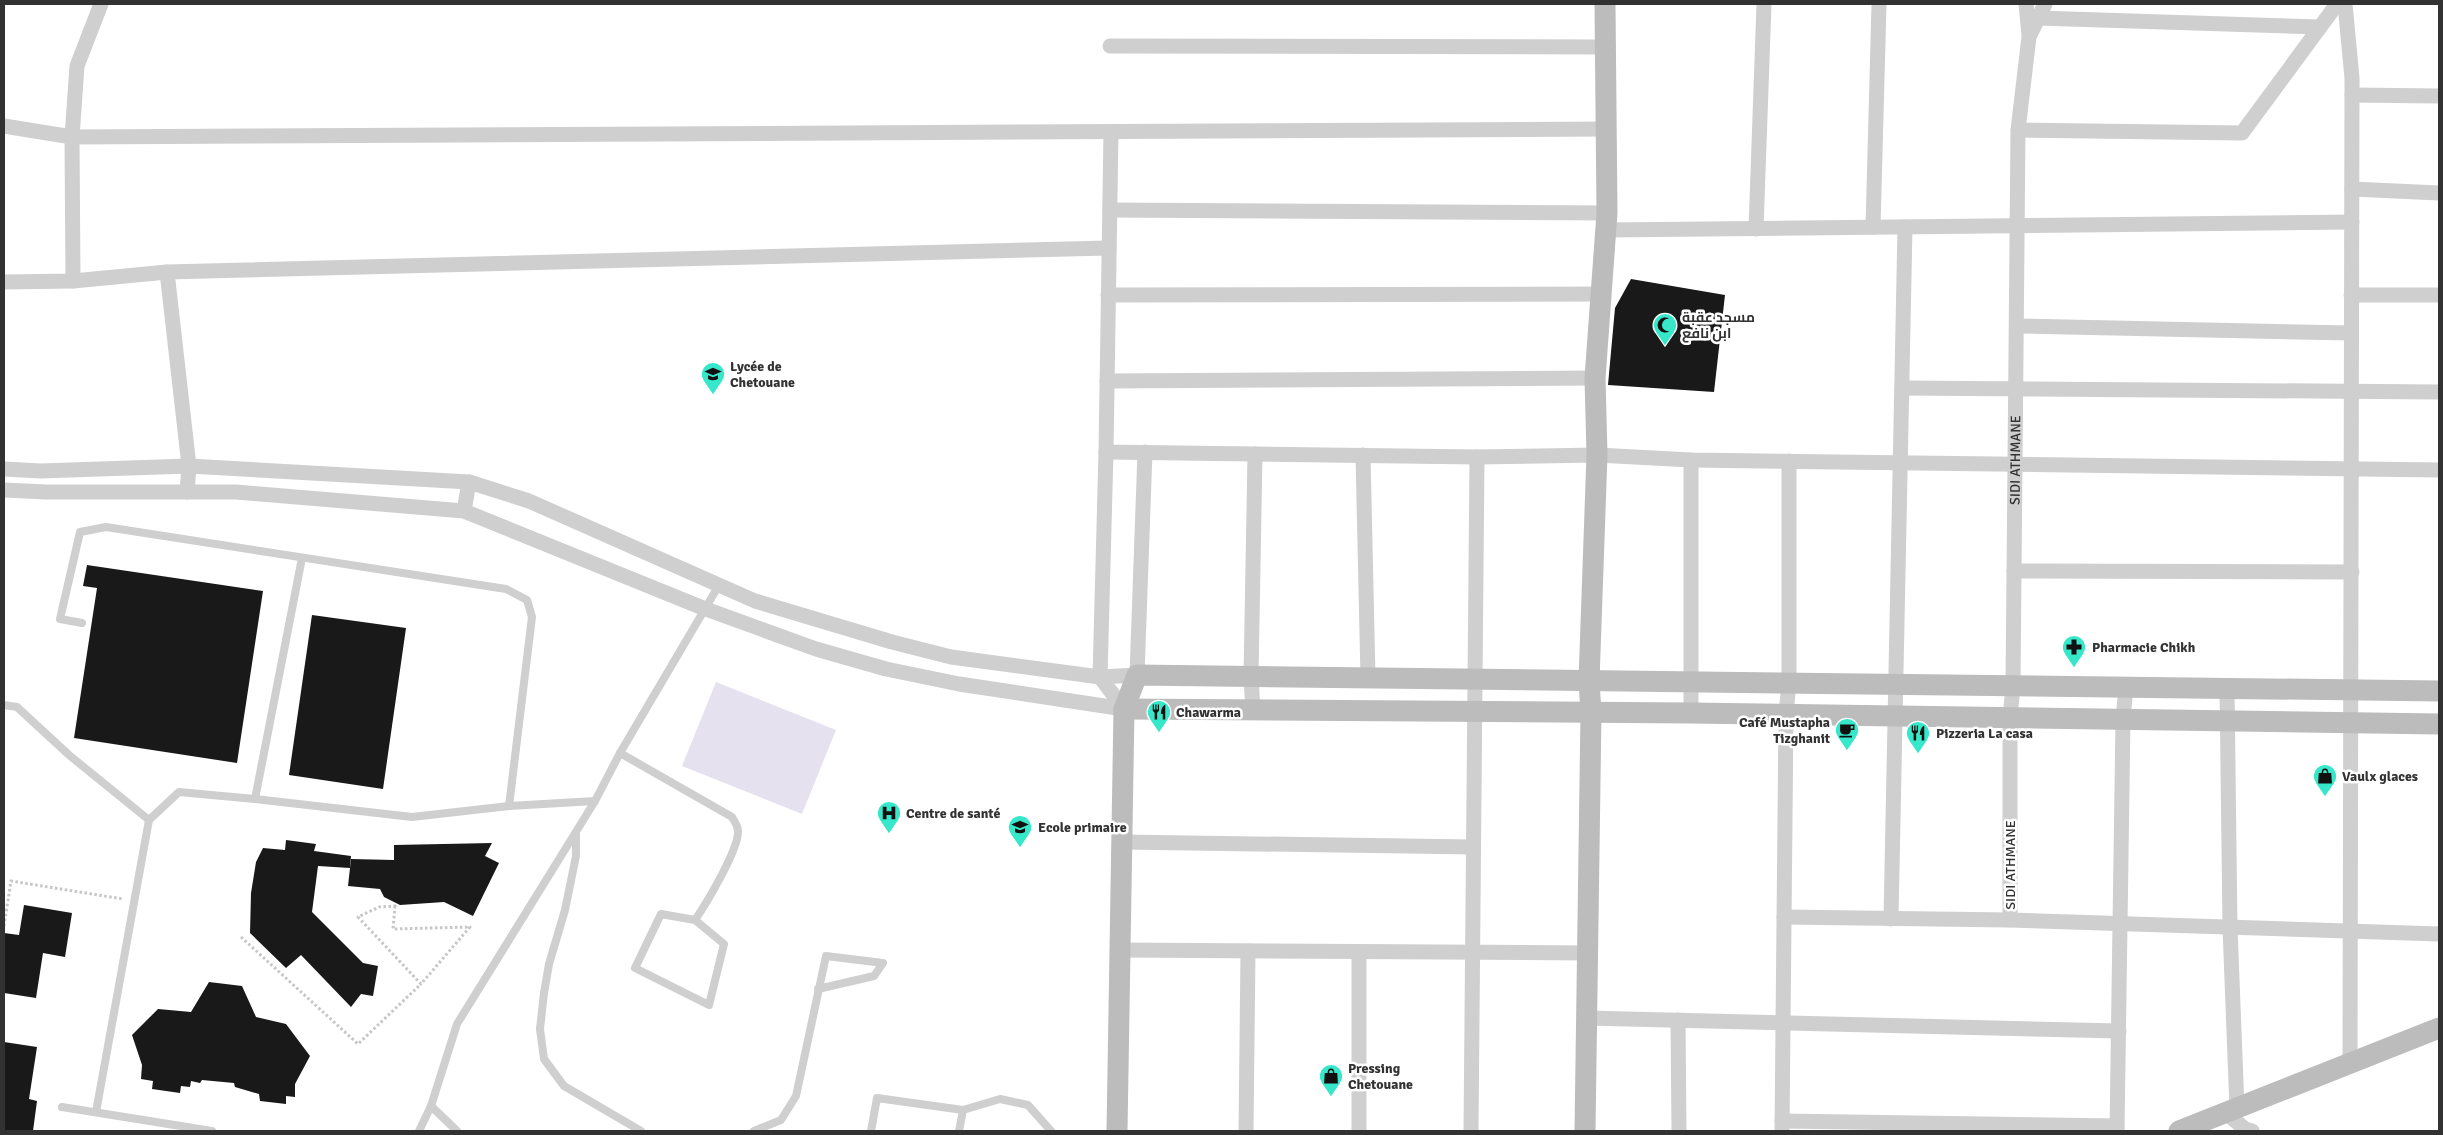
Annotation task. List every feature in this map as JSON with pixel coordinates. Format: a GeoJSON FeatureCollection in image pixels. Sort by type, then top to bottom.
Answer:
{"type":"FeatureCollection","features":[{"type":"Feature","properties":{"kind":"main road"},"geometry":{"type":"LineString","coordinates":[[1585,1131],[1589,681],[1597,455],[1595,378],[1606,221],[1605,4]]}},
{"type":"Feature","properties":{"kind":"main road"},"geometry":{"type":"LineString","coordinates":[[1117,1131],[1124,709],[1137,676],[2439,691]]}},
{"type":"Feature","properties":{"kind":"main road"},"geometry":{"type":"LineString","coordinates":[[1124,709],[1786,714],[2439,724]]}},
{"type":"Feature","properties":{"kind":"main road"},"geometry":{"type":"LineString","coordinates":[[2179,1131],[2439,1028]]}},
{"type":"Feature","properties":{"kind":"street"},"geometry":{"type":"LineString","coordinates":[[73,281],[72,137],[77,66],[102,4]]}},
{"type":"Feature","properties":{"kind":"street"},"geometry":{"type":"LineString","coordinates":[[1756,228],[1764,4]]}},
{"type":"Feature","properties":{"kind":"street"},"geometry":{"type":"LineString","coordinates":[[1874,227],[1879,4]]}},
{"type":"Feature","properties":{"kind":"street"},"geometry":{"type":"LineString","coordinates":[[2026,4],[2029,37]]}},
{"type":"Feature","properties":{"kind":"street","name":"SIDI ATHMANE"},"geometry":{"type":"LineString","coordinates":[[2010,920],[2010,718],[2013,686],[2018,130],[2029,37],[2045,4]]}},
{"type":"Feature","properties":{"kind":"street"},"geometry":{"type":"LineString","coordinates":[[2018,130],[2242,134],[2337,4]]}},
{"type":"Feature","properties":{"kind":"street"},"geometry":{"type":"LineString","coordinates":[[2345,4],[2352,95],[2350,1064]]}},
{"type":"Feature","properties":{"kind":"street"},"geometry":{"type":"LineString","coordinates":[[2038,18],[2320,27]]}},
{"type":"Feature","properties":{"kind":"street"},"geometry":{"type":"LineString","coordinates":[[1110,46],[1605,47]]}},
{"type":"Feature","properties":{"kind":"street"},"geometry":{"type":"LineString","coordinates":[[2352,95],[2439,96]]}},
{"type":"Feature","properties":{"kind":"street"},"geometry":{"type":"LineString","coordinates":[[4,126],[72,137],[1606,129]]}},
{"type":"Feature","properties":{"kind":"street"},"geometry":{"type":"LineString","coordinates":[[1111,132],[1100,677],[1124,709]]}},
{"type":"Feature","properties":{"kind":"street"},"geometry":{"type":"LineString","coordinates":[[2352,189],[2439,193]]}},
{"type":"Feature","properties":{"kind":"street"},"geometry":{"type":"LineString","coordinates":[[1110,210],[1606,221],[1756,228],[2352,222]]}},
{"type":"Feature","properties":{"kind":"street"},"geometry":{"type":"LineString","coordinates":[[1891,920],[1905,227]]}},
{"type":"Feature","properties":{"kind":"street"},"geometry":{"type":"LineString","coordinates":[[4,282],[73,281],[167,272],[1109,248]]}},
{"type":"Feature","properties":{"kind":"street"},"geometry":{"type":"LineString","coordinates":[[167,272],[189,466],[187,492]]}},
{"type":"Feature","properties":{"kind":"street"},"geometry":{"type":"LineString","coordinates":[[1108,295],[1601,294]]}},
{"type":"Feature","properties":{"kind":"street"},"geometry":{"type":"LineString","coordinates":[[2351,295],[2439,295]]}},
{"type":"Feature","properties":{"kind":"street"},"geometry":{"type":"LineString","coordinates":[[2016,326],[2351,333]]}},
{"type":"Feature","properties":{"kind":"street"},"geometry":{"type":"LineString","coordinates":[[1107,381],[1595,378]]}},
{"type":"Feature","properties":{"kind":"street"},"geometry":{"type":"LineString","coordinates":[[1902,388],[2439,392]]}},
{"type":"Feature","properties":{"kind":"street"},"geometry":{"type":"LineString","coordinates":[[1106,452],[1478,457],[1597,455],[1691,460],[2439,470]]}},
{"type":"Feature","properties":{"kind":"street"},"geometry":{"type":"LineString","coordinates":[[4,469],[40,472],[189,466],[468,482],[529,502],[755,601],[892,642],[951,657],[1100,677],[1137,676],[1145,452]]}},
{"type":"Feature","properties":{"kind":"street"},"geometry":{"type":"LineString","coordinates":[[1253,711],[1251,677],[1255,454]]}},
{"type":"Feature","properties":{"kind":"street"},"geometry":{"type":"LineString","coordinates":[[1363,455],[1368,678]]}},
{"type":"Feature","properties":{"kind":"street"},"geometry":{"type":"LineString","coordinates":[[1471,1131],[1478,457]]}},
{"type":"Feature","properties":{"kind":"street"},"geometry":{"type":"LineString","coordinates":[[1691,460],[1691,713]]}},
{"type":"Feature","properties":{"kind":"street"},"geometry":{"type":"LineString","coordinates":[[1789,461],[1789,683],[1786,714],[1782,1126],[2117,1128],[2123,719],[2126,687]]}},
{"type":"Feature","properties":{"kind":"street"},"geometry":{"type":"LineString","coordinates":[[464,511],[468,482]]}},
{"type":"Feature","properties":{"kind":"street"},"geometry":{"type":"LineString","coordinates":[[4,490],[236,492],[464,511],[703,608],[816,649],[886,669],[959,684],[1124,709]]}},
{"type":"Feature","properties":{"kind":"street"},"geometry":{"type":"LineString","coordinates":[[2014,571],[2352,572]]}},
{"type":"Feature","properties":{"kind":"street"},"geometry":{"type":"LineString","coordinates":[[886,669],[892,642]]}},
{"type":"Feature","properties":{"kind":"street"},"geometry":{"type":"LineString","coordinates":[[2227,688],[2232,1110],[2245,1129],[2252,1131]]}},
{"type":"Feature","properties":{"kind":"street"},"geometry":{"type":"LineString","coordinates":[[1123,842],[1474,847]]}},
{"type":"Feature","properties":{"kind":"street"},"geometry":{"type":"LineString","coordinates":[[1784,916],[1891,920],[2010,920],[2439,934]]}},
{"type":"Feature","properties":{"kind":"street"},"geometry":{"type":"LineString","coordinates":[[1120,950],[1587,953]]}},
{"type":"Feature","properties":{"kind":"street"},"geometry":{"type":"LineString","coordinates":[[1246,1131],[1248,951]]}},
{"type":"Feature","properties":{"kind":"street"},"geometry":{"type":"LineString","coordinates":[[1358,952],[1358,1131]]}},
{"type":"Feature","properties":{"kind":"street"},"geometry":{"type":"LineString","coordinates":[[1586,1018],[1783,1021],[2119,1031]]}},
{"type":"Feature","properties":{"kind":"street"},"geometry":{"type":"LineString","coordinates":[[1678,1020],[1679,1131]]}},
{"type":"Feature","properties":{"kind":"lane"},"geometry":{"type":"LineString","coordinates":[[82,623],[60,619],[80,532],[106,527],[506,590],[527,600],[532,618],[509,806]]}},
{"type":"Feature","properties":{"kind":"lane"},"geometry":{"type":"LineString","coordinates":[[255,799],[302,558]]}},
{"type":"Feature","properties":{"kind":"lane"},"geometry":{"type":"LineString","coordinates":[[419,1131],[431,1106],[457,1024],[595,802],[620,753],[703,608],[719,585]]}},
{"type":"Feature","properties":{"kind":"lane"},"geometry":{"type":"LineString","coordinates":[[4,705],[17,707],[68,755],[149,820]]}},
{"type":"Feature","properties":{"kind":"lane"},"geometry":{"type":"LineString","coordinates":[[620,753],[732,817],[738,830],[737,843],[695,920]]}},
{"type":"Feature","properties":{"kind":"lane"},"geometry":{"type":"LineString","coordinates":[[96,1112],[149,820],[179,792],[412,817],[509,806],[595,802]]}},
{"type":"Feature","properties":{"kind":"lane"},"geometry":{"type":"LineString","coordinates":[[576,832],[574,865],[565,910],[549,964],[544,993],[540,1029],[544,1059],[564,1086],[641,1131]]}},
{"type":"Feature","properties":{"kind":"lane"},"geometry":{"type":"LineString","coordinates":[[661,914],[695,920],[724,944],[709,1005],[635,968],[661,914]]}},
{"type":"Feature","properties":{"kind":"lane"},"geometry":{"type":"LineString","coordinates":[[754,1131],[782,1120],[796,1096],[818,989],[826,956],[883,963],[874,976],[818,989]]}},
{"type":"Feature","properties":{"kind":"lane"},"geometry":{"type":"LineString","coordinates":[[871,1131],[877,1098],[963,1110],[1000,1099],[1028,1105],[1051,1131]]}},
{"type":"Feature","properties":{"kind":"lane"},"geometry":{"type":"LineString","coordinates":[[431,1106],[457,1131]]}},
{"type":"Feature","properties":{"kind":"lane"},"geometry":{"type":"LineString","coordinates":[[62,1107],[212,1131]]}},
{"type":"Feature","properties":{"kind":"lane"},"geometry":{"type":"LineString","coordinates":[[959,1131],[963,1110]]}},
{"type":"Feature","properties":{"kind":"path"},"geometry":{"type":"LineString","coordinates":[[4,926],[11,881],[134,900]]}},
{"type":"Feature","properties":{"kind":"path"},"geometry":{"type":"LineString","coordinates":[[241,936],[358,1044],[421,984],[470,926],[393,929],[395,906],[378,907],[358,917],[421,984]]}},
{"type":"Feature","properties":{"kind":"shaded area"},"geometry":{"type":"Polygon","coordinates":[[[716,682],[836,730],[802,814],[682,766],[716,682]]]}},
{"type":"Feature","properties":{"kind":"building","name":"مسجد عقبة ابن نافع"},"geometry":{"type":"Polygon","coordinates":[[[1631,279],[1725,295],[1714,392],[1608,385],[1615,308],[1631,279]]]}},
{"type":"Feature","properties":{"kind":"building"},"geometry":{"type":"Polygon","coordinates":[[[87,565],[263,591],[237,763],[74,738],[97,588],[83,586],[87,565]]]}},
{"type":"Feature","properties":{"kind":"building"},"geometry":{"type":"Polygon","coordinates":[[[312,615],[406,628],[383,789],[289,775],[312,615]]]}},
{"type":"Feature","properties":{"kind":"building"},"geometry":{"type":"Polygon","coordinates":[[[286,840],[316,844],[314,851],[351,856],[350,868],[318,866],[312,912],[363,963],[378,966],[373,996],[361,994],[351,1007],[301,955],[286,968],[250,933],[251,893],[256,862],[263,848],[285,850],[286,840]]]}},
{"type":"Feature","properties":{"kind":"building"},"geometry":{"type":"Polygon","coordinates":[[[492,843],[485,856],[499,863],[473,916],[444,902],[400,905],[384,897],[380,889],[348,886],[351,859],[394,860],[394,845],[492,843]]]}},
{"type":"Feature","properties":{"kind":"building"},"geometry":{"type":"Polygon","coordinates":[[[24,905],[72,913],[65,957],[43,953],[36,998],[4,993],[4,933],[19,935],[24,905]]]}},
{"type":"Feature","properties":{"kind":"building"},"geometry":{"type":"Polygon","coordinates":[[[209,982],[242,986],[256,1017],[286,1024],[310,1056],[295,1084],[295,1097],[286,1096],[286,1104],[260,1101],[259,1094],[235,1087],[234,1083],[202,1080],[200,1083],[191,1081],[190,1087],[181,1086],[180,1093],[152,1089],[153,1081],[141,1079],[142,1065],[132,1035],[158,1009],[191,1012],[209,982]]]}},
{"type":"Feature","properties":{"kind":"building"},"geometry":{"type":"Polygon","coordinates":[[[4,1042],[37,1047],[29,1099],[37,1101],[33,1131],[4,1131],[4,1042]]]}},
{"type":"Feature","properties":{"kind":"place","name":"مسجد عقبة ابن نافع"},"geometry":{"type":"Point","coordinates":[1665,346]}},
{"type":"Feature","properties":{"kind":"place","name":"Lycée de Chetouane"},"geometry":{"type":"Point","coordinates":[713,395]}},
{"type":"Feature","properties":{"kind":"place","name":"Pharmacie Chikh"},"geometry":{"type":"Point","coordinates":[2074,668]}},
{"type":"Feature","properties":{"kind":"place","name":"Chawarma"},"geometry":{"type":"Point","coordinates":[1159,733]}},
{"type":"Feature","properties":{"kind":"place","name":"Café Mustapha Tizghanit"},"geometry":{"type":"Point","coordinates":[1847,751]}},
{"type":"Feature","properties":{"kind":"place","name":"Pizzeria La casa"},"geometry":{"type":"Point","coordinates":[1918,754]}},
{"type":"Feature","properties":{"kind":"place","name":"Vaulx glaces"},"geometry":{"type":"Point","coordinates":[2325,797]}},
{"type":"Feature","properties":{"kind":"place","name":"Centre de santé"},"geometry":{"type":"Point","coordinates":[889,834]}},
{"type":"Feature","properties":{"kind":"place","name":"Ecole primaire"},"geometry":{"type":"Point","coordinates":[1020,848]}},
{"type":"Feature","properties":{"kind":"place","name":"Pressing Chetouane"},"geometry":{"type":"Point","coordinates":[1331,1097]}}]}
